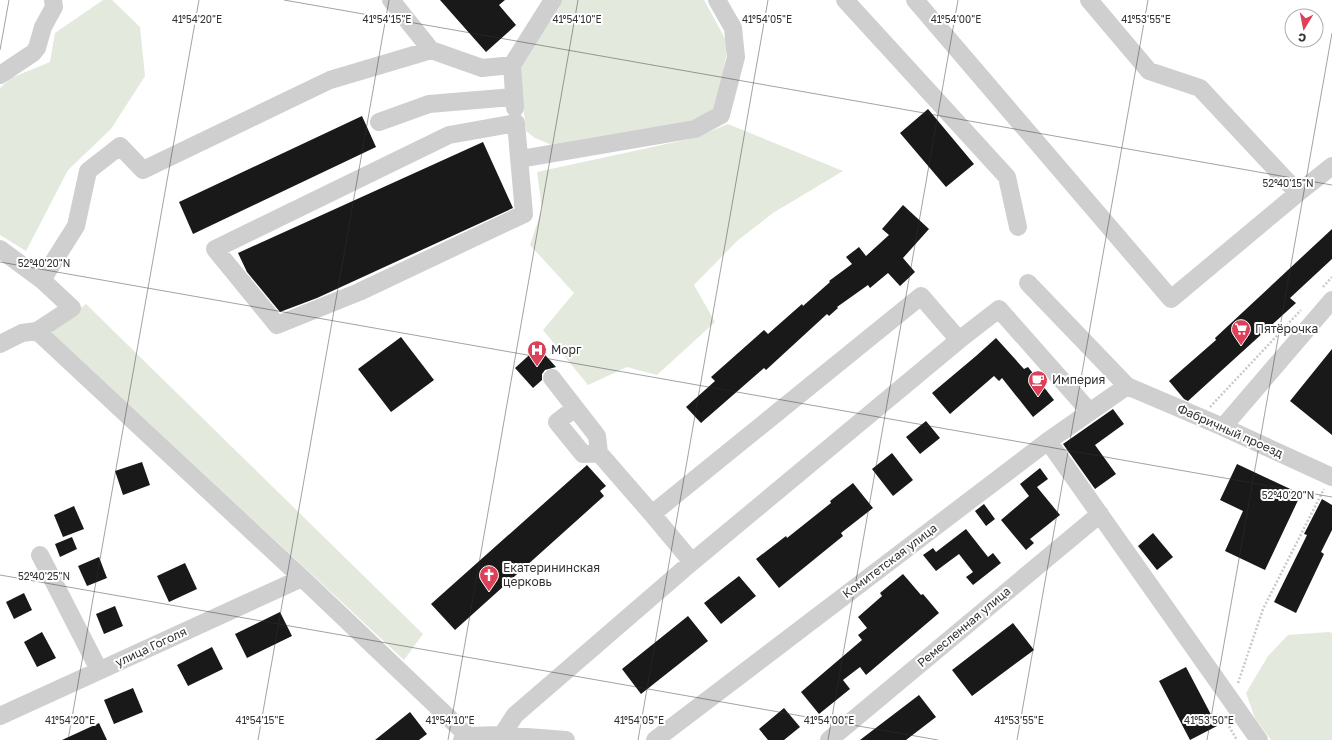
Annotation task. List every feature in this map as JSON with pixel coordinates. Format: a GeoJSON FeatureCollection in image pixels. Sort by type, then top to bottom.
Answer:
{"type":"FeatureCollection","features":[{"type":"Feature","properties":{"kind":"street"},"geometry":{"type":"LineString","coordinates":[[0,75],[33,53],[37,48],[43,27],[54,7],[53,0]]}},
{"type":"Feature","properties":{"kind":"street"},"geometry":{"type":"LineString","coordinates":[[391,0],[431,50],[482,68],[512,65]]}},
{"type":"Feature","properties":{"kind":"street"},"geometry":{"type":"LineString","coordinates":[[516,123],[449,135],[215,249],[277,325],[359,292],[524,214],[512,65],[553,0]]}},
{"type":"Feature","properties":{"kind":"street"},"geometry":{"type":"LineString","coordinates":[[520,159],[695,130],[721,115],[736,57],[733,28],[717,0]]}},
{"type":"Feature","properties":{"kind":"street"},"geometry":{"type":"LineString","coordinates":[[845,0],[1007,177],[1018,227]]}},
{"type":"Feature","properties":{"kind":"street"},"geometry":{"type":"LineString","coordinates":[[915,0],[1170,299],[1332,166]]}},
{"type":"Feature","properties":{"kind":"street"},"geometry":{"type":"LineString","coordinates":[[1089,0],[1149,71],[1200,88],[1298,193]]}},
{"type":"Feature","properties":{"kind":"street"},"geometry":{"type":"LineString","coordinates":[[42,280],[76,226],[88,170],[120,146],[143,170],[330,80],[431,50]]}},
{"type":"Feature","properties":{"kind":"street"},"geometry":{"type":"LineString","coordinates":[[380,122],[429,104],[514,97]]}},
{"type":"Feature","properties":{"kind":"street"},"geometry":{"type":"LineString","coordinates":[[0,249],[42,280],[72,308],[30,332],[0,344]]}},
{"type":"Feature","properties":{"kind":"street"},"geometry":{"type":"LineString","coordinates":[[1028,283],[1127,386]]}},
{"type":"Feature","properties":{"kind":"street"},"geometry":{"type":"LineString","coordinates":[[1223,427],[1327,294]]}},
{"type":"Feature","properties":{"kind":"street"},"geometry":{"type":"LineString","coordinates":[[652,514],[921,296],[959,340]]}},
{"type":"Feature","properties":{"kind":"street"},"geometry":{"type":"LineString","coordinates":[[502,735],[515,715],[692,562],[959,340],[999,309],[1089,411]]}},
{"type":"Feature","properties":{"kind":"street"},"geometry":{"type":"LineString","coordinates":[[30,332],[302,578],[465,738],[502,735],[566,740]]}},
{"type":"Feature","properties":{"kind":"street"},"geometry":{"type":"LineString","coordinates":[[552,378],[596,436],[599,453],[692,562]]}},
{"type":"Feature","properties":{"kind":"street","name":"Комитетская улица"},"geometry":{"type":"LineString","coordinates":[[655,740],[1048,441],[1127,386]]}},
{"type":"Feature","properties":{"kind":"street","name":"Фабричный проезд"},"geometry":{"type":"LineString","coordinates":[[1127,386],[1223,427],[1331,477]]}},
{"type":"Feature","properties":{"kind":"street"},"geometry":{"type":"LineString","coordinates":[[1048,441],[1259,740]]}},
{"type":"Feature","properties":{"kind":"street","name":"Ремесленная улица"},"geometry":{"type":"LineString","coordinates":[[829,740],[1100,514]]}},
{"type":"Feature","properties":{"kind":"street"},"geometry":{"type":"LineString","coordinates":[[40,555],[100,670]]}},
{"type":"Feature","properties":{"kind":"street","name":"улица Гоголя"},"geometry":{"type":"LineString","coordinates":[[0,716],[302,578]]}},
{"type":"Feature","properties":{"kind":"path"},"geometry":{"type":"LineString","coordinates":[[1327,294],[1332,277]]}},
{"type":"Feature","properties":{"kind":"path"},"geometry":{"type":"LineString","coordinates":[[1200,417],[1306,305]]}},
{"type":"Feature","properties":{"kind":"path"},"geometry":{"type":"LineString","coordinates":[[1232,701],[1263,608],[1331,477]]}},
{"type":"Feature","properties":{"kind":"shaded area"},"geometry":{"type":"Polygon","coordinates":[[[103,0],[112,0],[140,27],[145,76],[111,129],[68,170],[26,251],[0,235],[0,88],[11,78],[50,62],[55,33],[103,0]]]}},
{"type":"Feature","properties":{"kind":"shaded area"},"geometry":{"type":"Polygon","coordinates":[[[562,0],[704,0],[728,44],[717,109],[698,122],[554,146],[535,138],[526,131],[519,69],[559,8],[562,0]]]}},
{"type":"Feature","properties":{"kind":"shaded area"},"geometry":{"type":"Polygon","coordinates":[[[728,124],[843,171],[773,213],[737,241],[694,285],[715,322],[657,375],[627,367],[588,385],[543,330],[574,293],[530,245],[542,209],[537,172],[694,138],[728,124]]]}},
{"type":"Feature","properties":{"kind":"shaded area"},"geometry":{"type":"Polygon","coordinates":[[[86,304],[423,634],[404,660],[51,332],[86,304]]]}},
{"type":"Feature","properties":{"kind":"shaded area"},"geometry":{"type":"Polygon","coordinates":[[[1332,633],[1332,740],[1271,740],[1255,718],[1246,693],[1268,656],[1288,635],[1332,633]]]}},
{"type":"Feature","properties":{"kind":"building"},"geometry":{"type":"Polygon","coordinates":[[[440,0],[505,0],[499,5],[516,25],[486,52],[440,0]]]}},
{"type":"Feature","properties":{"kind":"building"},"geometry":{"type":"Polygon","coordinates":[[[928,109],[974,164],[946,187],[900,133],[928,109]]]}},
{"type":"Feature","properties":{"kind":"building"},"geometry":{"type":"Polygon","coordinates":[[[362,116],[376,147],[193,234],[179,202],[362,116]]]}},
{"type":"Feature","properties":{"kind":"building"},"geometry":{"type":"Polygon","coordinates":[[[483,142],[513,208],[317,298],[280,312],[247,272],[238,253],[483,142]]]}},
{"type":"Feature","properties":{"kind":"building"},"geometry":{"type":"Polygon","coordinates":[[[903,205],[929,229],[903,258],[915,272],[900,286],[888,273],[870,288],[868,285],[837,307],[838,308],[829,316],[827,314],[766,370],[764,368],[701,423],[686,407],[715,381],[711,377],[764,330],[768,334],[802,304],[803,306],[830,282],[829,281],[852,264],[846,257],[859,247],[866,256],[889,235],[882,229],[903,205]]]}},
{"type":"Feature","properties":{"kind":"building"},"geometry":{"type":"Polygon","coordinates":[[[1332,229],[1332,259],[1290,298],[1296,303],[1188,401],[1184,399],[1169,381],[1216,340],[1215,338],[1332,229]]]}},
{"type":"Feature","properties":{"kind":"building"},"geometry":{"type":"Polygon","coordinates":[[[401,337],[434,380],[391,412],[358,369],[401,337]]]}},
{"type":"Feature","properties":{"kind":"building"},"geometry":{"type":"Polygon","coordinates":[[[996,338],[1024,369],[1028,367],[1054,400],[1033,417],[1002,378],[999,381],[994,376],[950,414],[932,393],[996,338]]]}},
{"type":"Feature","properties":{"kind":"building"},"geometry":{"type":"Polygon","coordinates":[[[538,347],[556,367],[545,370],[542,374],[542,380],[533,388],[515,368],[538,347]]]}},
{"type":"Feature","properties":{"kind":"building"},"geometry":{"type":"Polygon","coordinates":[[[1332,349],[1332,435],[1290,401],[1332,349]]]}},
{"type":"Feature","properties":{"kind":"building"},"geometry":{"type":"Polygon","coordinates":[[[1113,409],[1124,424],[1095,445],[1116,474],[1095,489],[1063,444],[1113,409]]]}},
{"type":"Feature","properties":{"kind":"building"},"geometry":{"type":"Polygon","coordinates":[[[926,421],[940,438],[920,454],[906,437],[926,421]]]}},
{"type":"Feature","properties":{"kind":"building"},"geometry":{"type":"Polygon","coordinates":[[[892,453],[913,480],[893,496],[872,469],[892,453]]]}},
{"type":"Feature","properties":{"kind":"building"},"geometry":{"type":"Polygon","coordinates":[[[142,462],[150,485],[123,495],[115,471],[142,462]]]}},
{"type":"Feature","properties":{"kind":"building"},"geometry":{"type":"Polygon","coordinates":[[[1237,464],[1301,494],[1265,570],[1225,551],[1243,511],[1220,500],[1237,464]]]}},
{"type":"Feature","properties":{"kind":"building"},"geometry":{"type":"Polygon","coordinates":[[[587,465],[606,486],[600,491],[604,496],[455,630],[431,604],[587,465]]]}},
{"type":"Feature","properties":{"kind":"building"},"geometry":{"type":"Polygon","coordinates":[[[1040,468],[1048,479],[1037,487],[1060,515],[1030,539],[1034,543],[1026,550],[1001,520],[1029,496],[1020,484],[1040,468]]]}},
{"type":"Feature","properties":{"kind":"building"},"geometry":{"type":"Polygon","coordinates":[[[853,483],[873,508],[841,533],[843,536],[779,588],[756,559],[786,536],[787,538],[831,503],[830,501],[853,483]]]}},
{"type":"Feature","properties":{"kind":"building"},"geometry":{"type":"Polygon","coordinates":[[[1322,499],[1332,505],[1332,530],[1321,552],[1324,554],[1296,613],[1274,602],[1307,535],[1304,534],[1322,499]]]}},
{"type":"Feature","properties":{"kind":"building"},"geometry":{"type":"Polygon","coordinates":[[[984,504],[995,519],[986,526],[975,511],[984,504]]]}},
{"type":"Feature","properties":{"kind":"building"},"geometry":{"type":"Polygon","coordinates":[[[74,506],[84,529],[63,537],[54,515],[74,506]]]}},
{"type":"Feature","properties":{"kind":"building"},"geometry":{"type":"Polygon","coordinates":[[[966,529],[988,557],[993,553],[1001,563],[973,585],[966,577],[973,572],[959,554],[936,571],[923,555],[933,548],[936,552],[966,529]]]}},
{"type":"Feature","properties":{"kind":"building"},"geometry":{"type":"Polygon","coordinates":[[[1153,533],[1173,557],[1157,570],[1138,546],[1153,533]]]}},
{"type":"Feature","properties":{"kind":"building"},"geometry":{"type":"Polygon","coordinates":[[[72,537],[77,549],[60,557],[55,544],[72,537]]]}},
{"type":"Feature","properties":{"kind":"building"},"geometry":{"type":"Polygon","coordinates":[[[99,557],[107,578],[87,586],[78,566],[99,557]]]}},
{"type":"Feature","properties":{"kind":"building"},"geometry":{"type":"Polygon","coordinates":[[[185,563],[197,589],[169,602],[157,576],[185,563]]]}},
{"type":"Feature","properties":{"kind":"building"},"geometry":{"type":"Polygon","coordinates":[[[903,574],[939,613],[866,675],[860,667],[843,680],[850,689],[819,714],[801,692],[862,640],[858,635],[867,628],[858,617],[882,596],[880,593],[903,574]]]}},
{"type":"Feature","properties":{"kind":"building"},"geometry":{"type":"Polygon","coordinates":[[[739,576],[756,596],[721,624],[704,603],[739,576]]]}},
{"type":"Feature","properties":{"kind":"building"},"geometry":{"type":"Polygon","coordinates":[[[24,593],[32,610],[14,619],[6,602],[24,593]]]}},
{"type":"Feature","properties":{"kind":"building"},"geometry":{"type":"Polygon","coordinates":[[[115,606],[123,626],[104,634],[96,614],[115,606]]]}},
{"type":"Feature","properties":{"kind":"building"},"geometry":{"type":"Polygon","coordinates":[[[280,612],[292,636],[247,658],[235,634],[280,612]]]}},
{"type":"Feature","properties":{"kind":"building"},"geometry":{"type":"Polygon","coordinates":[[[688,616],[708,641],[641,694],[622,669],[688,616]]]}},
{"type":"Feature","properties":{"kind":"building"},"geometry":{"type":"Polygon","coordinates":[[[1013,623],[1034,650],[972,696],[952,670],[1013,623]]]}},
{"type":"Feature","properties":{"kind":"building"},"geometry":{"type":"Polygon","coordinates":[[[42,632],[56,658],[37,667],[24,642],[42,632]]]}},
{"type":"Feature","properties":{"kind":"building"},"geometry":{"type":"Polygon","coordinates":[[[212,647],[223,669],[188,686],[177,665],[212,647]]]}},
{"type":"Feature","properties":{"kind":"building"},"geometry":{"type":"Polygon","coordinates":[[[1186,667],[1217,726],[1190,740],[1159,681],[1186,667]]]}},
{"type":"Feature","properties":{"kind":"building"},"geometry":{"type":"Polygon","coordinates":[[[133,688],[143,712],[114,724],[104,700],[133,688]]]}},
{"type":"Feature","properties":{"kind":"building"},"geometry":{"type":"Polygon","coordinates":[[[919,695],[936,717],[906,740],[860,740],[919,695]]]}},
{"type":"Feature","properties":{"kind":"building"},"geometry":{"type":"Polygon","coordinates":[[[784,708],[800,727],[784,740],[768,740],[759,729],[784,708]]]}},
{"type":"Feature","properties":{"kind":"building"},"geometry":{"type":"Polygon","coordinates":[[[410,712],[427,734],[419,740],[375,740],[410,712]]]}},
{"type":"Feature","properties":{"kind":"building"},"geometry":{"type":"Polygon","coordinates":[[[99,723],[107,740],[62,740],[99,723]]]}},
{"type":"Feature","properties":{"kind":"place","name":"Пятёрочка"},"geometry":{"type":"Point","coordinates":[1241,346]}},
{"type":"Feature","properties":{"kind":"place","name":"Морг"},"geometry":{"type":"Point","coordinates":[537,367]}},
{"type":"Feature","properties":{"kind":"place","name":"Империя"},"geometry":{"type":"Point","coordinates":[1038,397]}},
{"type":"Feature","properties":{"kind":"place","name":"Екатерининская церковь"},"geometry":{"type":"Point","coordinates":[489,592]}}]}
